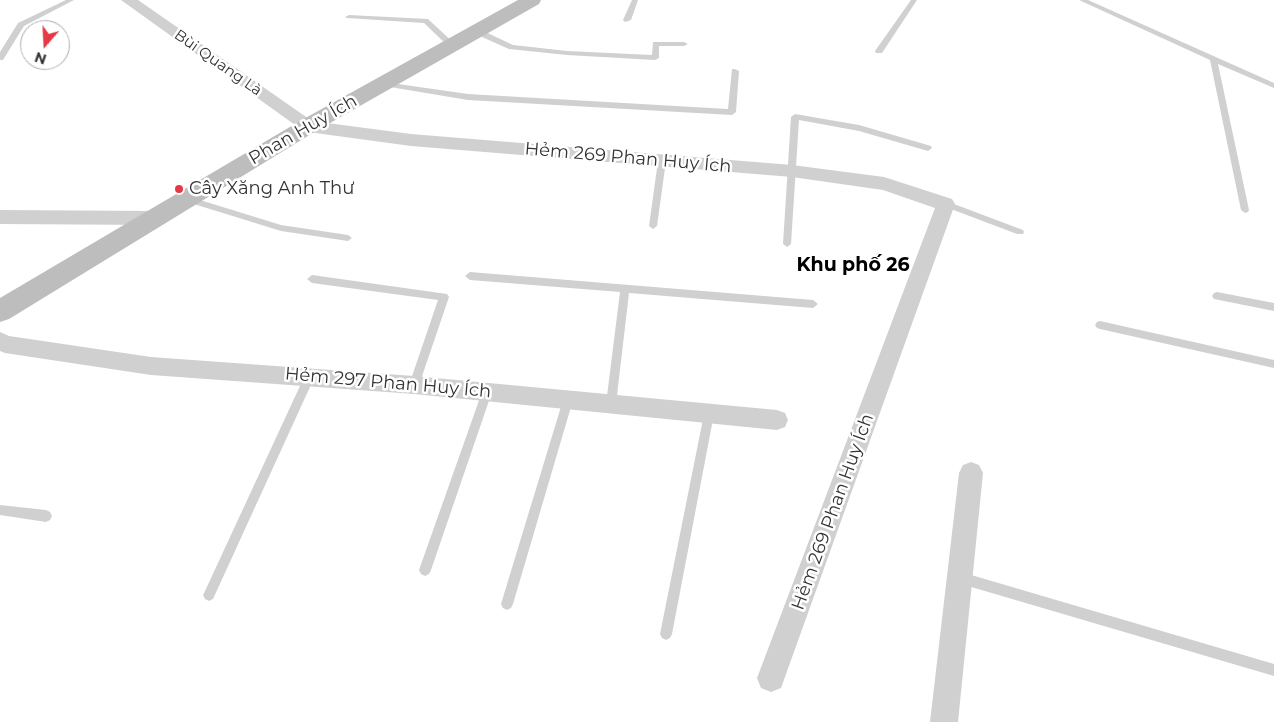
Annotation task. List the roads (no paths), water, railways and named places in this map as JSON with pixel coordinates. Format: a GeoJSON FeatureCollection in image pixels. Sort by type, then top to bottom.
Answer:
{"type":"FeatureCollection","features":[{"type":"Feature","properties":{"kind":"main road","name":"Phan Huy Ích"},"geometry":{"type":"LineString","coordinates":[[0,311],[308,126],[532,0]]}},
{"type":"Feature","properties":{"kind":"street","name":"Bùi Quang Là"},"geometry":{"type":"LineString","coordinates":[[128,0],[308,126]]}},
{"type":"Feature","properties":{"kind":"street","name":"Hẻm 269 Phan Huy Ích"},"geometry":{"type":"LineString","coordinates":[[308,126],[411,140],[792,171],[884,184],[946,204],[771,678]]}},
{"type":"Feature","properties":{"kind":"street"},"geometry":{"type":"LineString","coordinates":[[0,217],[156,218]]}},
{"type":"Feature","properties":{"kind":"street","name":"Hẻm 297 Phan Huy Ích"},"geometry":{"type":"LineString","coordinates":[[0,341],[5,344],[151,366],[310,376],[777,420]]}},
{"type":"Feature","properties":{"kind":"street"},"geometry":{"type":"LineString","coordinates":[[944,722],[971,473]]}},
{"type":"Feature","properties":{"kind":"lane"},"geometry":{"type":"LineString","coordinates":[[0,58],[21,25],[71,0]]}},
{"type":"Feature","properties":{"kind":"lane"},"geometry":{"type":"LineString","coordinates":[[627,20],[635,0]]}},
{"type":"Feature","properties":{"kind":"lane"},"geometry":{"type":"LineString","coordinates":[[879,51],[914,0]]}},
{"type":"Feature","properties":{"kind":"lane"},"geometry":{"type":"LineString","coordinates":[[1082,0],[1098,3],[1274,86]]}},
{"type":"Feature","properties":{"kind":"lane"},"geometry":{"type":"LineString","coordinates":[[349,17],[426,22],[452,45]]}},
{"type":"Feature","properties":{"kind":"lane"},"geometry":{"type":"LineString","coordinates":[[476,31],[512,46],[567,53],[655,58],[656,44],[684,44]]}},
{"type":"Feature","properties":{"kind":"lane"},"geometry":{"type":"LineString","coordinates":[[1213,58],[1245,210]]}},
{"type":"Feature","properties":{"kind":"lane"},"geometry":{"type":"LineString","coordinates":[[383,84],[468,97],[732,112],[735,71]]}},
{"type":"Feature","properties":{"kind":"lane"},"geometry":{"type":"LineString","coordinates":[[787,244],[795,117],[859,128],[928,148]]}},
{"type":"Feature","properties":{"kind":"lane"},"geometry":{"type":"LineString","coordinates":[[653,226],[662,161]]}},
{"type":"Feature","properties":{"kind":"lane"},"geometry":{"type":"LineString","coordinates":[[187,199],[281,228],[348,238]]}},
{"type":"Feature","properties":{"kind":"lane","name":"Hẻm 269 Phan Huy Ích"},"geometry":{"type":"LineString","coordinates":[[946,204],[1020,232]]}},
{"type":"Feature","properties":{"kind":"lane"},"geometry":{"type":"LineString","coordinates":[[470,276],[813,304]]}},
{"type":"Feature","properties":{"kind":"lane"},"geometry":{"type":"LineString","coordinates":[[312,279],[444,297],[414,385]]}},
{"type":"Feature","properties":{"kind":"lane"},"geometry":{"type":"LineString","coordinates":[[610,404],[625,288]]}},
{"type":"Feature","properties":{"kind":"lane"},"geometry":{"type":"LineString","coordinates":[[1217,296],[1274,307]]}},
{"type":"Feature","properties":{"kind":"lane"},"geometry":{"type":"LineString","coordinates":[[1100,325],[1274,364]]}},
{"type":"Feature","properties":{"kind":"lane"},"geometry":{"type":"LineString","coordinates":[[209,595],[310,376]]}},
{"type":"Feature","properties":{"kind":"lane"},"geometry":{"type":"LineString","coordinates":[[425,570],[487,392]]}},
{"type":"Feature","properties":{"kind":"lane"},"geometry":{"type":"LineString","coordinates":[[507,604],[568,400]]}},
{"type":"Feature","properties":{"kind":"lane"},"geometry":{"type":"LineString","coordinates":[[666,634],[709,414]]}},
{"type":"Feature","properties":{"kind":"lane"},"geometry":{"type":"LineString","coordinates":[[0,510],[46,516]]}},
{"type":"Feature","properties":{"kind":"lane"},"geometry":{"type":"LineString","coordinates":[[960,578],[1274,670]]}},
{"type":"Feature","properties":{"kind":"place","name":"Cây Xăng Anh Thư"},"geometry":{"type":"Point","coordinates":[179,189]}},
{"type":"Feature","properties":{"kind":"district","name":"Khu phố 26"},"geometry":{"type":"Point","coordinates":[853,265]}}]}
